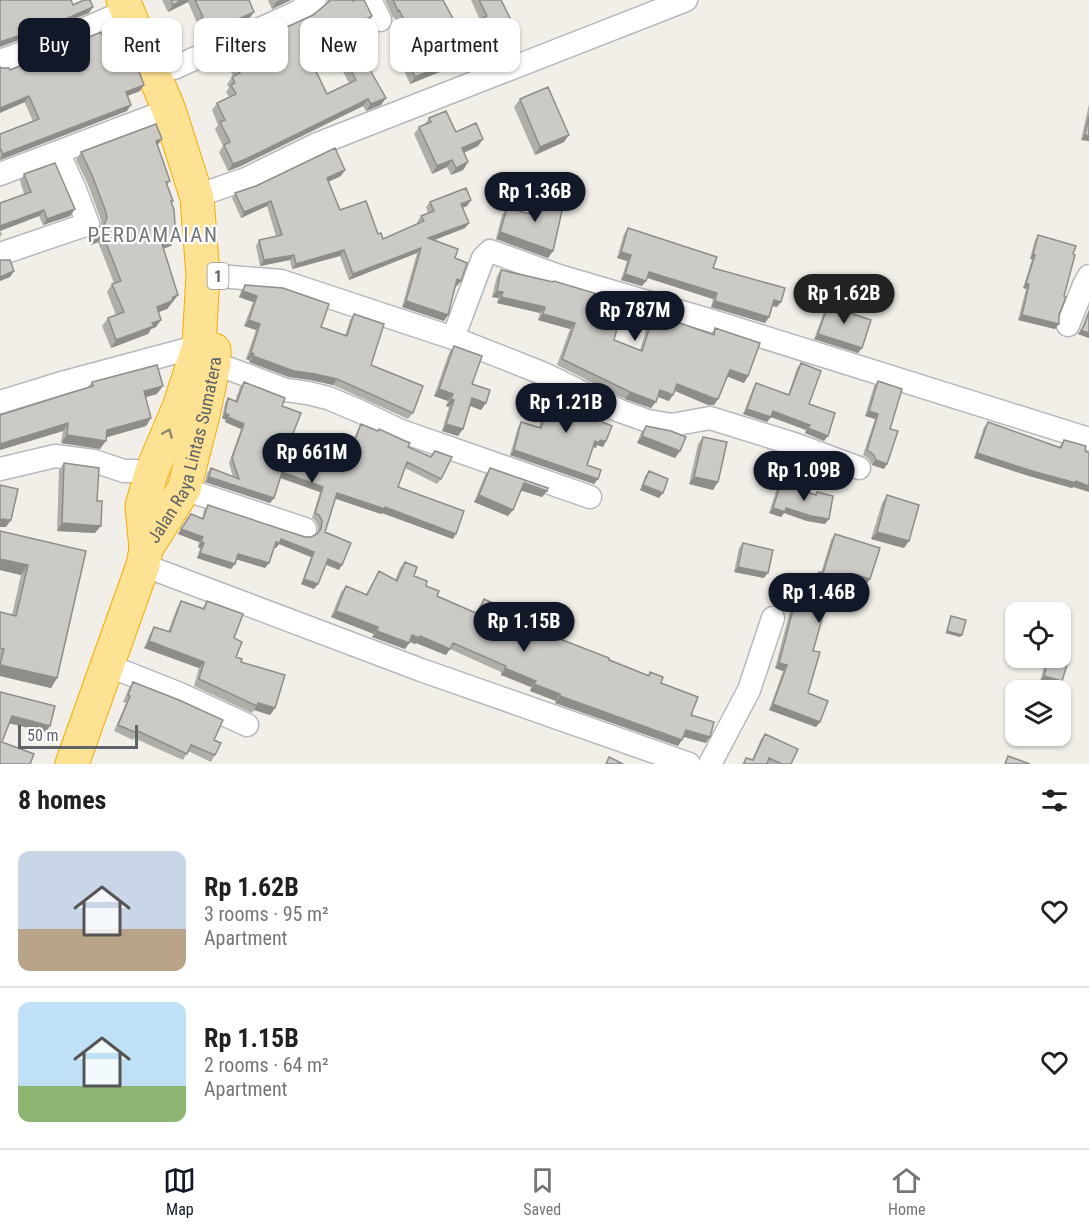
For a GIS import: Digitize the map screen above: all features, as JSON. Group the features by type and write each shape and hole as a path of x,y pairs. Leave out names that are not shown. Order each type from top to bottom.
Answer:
{"highway":[{"name":"Jalan Raya Lintas Sumatera","path":"132,3 142,18"},
{"name":"Jalan Raya Lintas Sumatera","path":"72,764 145,557 184,489 203,415 206,354 197,198 170,110 132,3"},
{"name":"Jalan Raya Lintas Sumatera","path":"145,557 142,506 152,471 179,407 206,354 218,276 208,192 175,72"}],"street":[{"path":"182,64 302,10 304,6 315,0"},
{"path":"370,0 380,20"},
{"path":"208,192 246,179 315,145 686,0"},
{"path":"0,61 62,39 132,3"},
{"path":"0,174 170,110"},
{"path":"0,254 88,224 58,153"},
{"path":"453,338 483,258 490,251 559,276 709,320 1089,439"},
{"path":"218,276 281,281 453,338 542,373 620,411 648,421 672,425 710,418 797,445 859,468"},
{"path":"1068,325 1089,276"},
{"path":"0,402 65,382 206,354 286,390 328,398 401,431 590,497"},
{"path":"0,469 55,456 94,461 124,471 152,471"},
{"path":"184,489 305,529"},
{"path":"145,557 422,670 689,764"},
{"path":"710,764 749,690 772,618"},
{"path":"107,665 180,694 247,725"}],"building":[{"path":"0,0 71,0 73,5 90,0 93,7 68,18 18,18 18,36 0,42"},
{"path":"171,0 182,0 173,5"},
{"path":"195,0 249,0 254,12 241,18 201,18 203,17"},
{"path":"331,0 364,0 372,16 368,18 306,18"},
{"path":"393,0 443,0 453,18 403,18"},
{"path":"479,0 501,0 510,18 483,18 487,16"},
{"path":"300,21 300,72 316,72 327,94 356,80 352,72 371,72 386,98 371,104 368,99 233,164 224,145 230,142 220,122 225,120 217,103 236,94 231,85 235,83 232,77 240,72 288,72 288,26"},
{"path":"101,32 102,34 102,72 139,72 144,85 126,92 131,105 3,154 0,148 0,134 39,119 29,96 0,108 0,67 10,70 18,67 18,72 90,72 90,37"},
{"path":"413,72 427,72 415,77"},
{"path":"548,87 569,135 540,147 520,99"},
{"path":"446,111 456,132 476,123 483,139 462,148 468,162 456,168 452,160 437,166 419,127 431,122 429,118"},
{"path":"1089,116 1089,136 1085,135"},
{"path":"156,124 162,139 156,141 170,181 166,182 173,201 171,201 174,210 176,239 162,244 178,295 173,297 172,301 157,307 161,320 152,323 154,326 116,340 108,318 124,312 112,284 121,281 103,235 97,237 94,230 104,225 107,218 106,212 81,152"},
{"path":"335,148 345,170 327,178 340,210 366,201 378,234 381,233 383,239 424,221 421,216 434,211 430,202 466,188 471,200 461,204 469,223 428,238 458,249 455,258 467,263 461,281 457,279 448,315 406,301 421,248 353,274 344,250 296,264 294,255 264,260 259,240 282,235 271,201 244,212 235,193 256,186"},
{"path":"55,163 75,209 47,219 44,210 0,226 0,203 31,192 24,174"},
{"path":"538,196 564,202 553,251 500,232 507,208 534,215"},
{"path":"628,228 717,257 713,268 785,288 781,302 774,300 769,317 715,301 717,293 649,272 646,281 625,274 631,255 621,252"},
{"path":"1038,235 1076,246 1064,296 1066,297 1059,315 1059,324 1022,315 1029,284 1026,283 1035,255 1033,254"},
{"path":"0,260 10,260 14,271 0,277"},
{"path":"501,270 554,281 624,302 614,340 642,351 654,314 714,335 715,328 760,343 748,376 730,370 718,399 677,384 673,395 660,390 656,402 562,359 575,323 543,314 545,307 501,297 503,292 497,291"},
{"path":"245,285 283,288 329,304 321,327 347,336 354,314 384,324 371,365 423,386 413,413 337,379 294,371 253,356 251,352 260,324 249,320 257,296 243,291"},
{"path":"830,299 852,307 850,313 871,320 862,348 818,334"},
{"path":"1089,312 1089,333 1081,330"},
{"path":"454,346 482,356 472,384 490,390 486,403 472,398 463,429 446,424 454,400 451,399 453,394 439,389"},
{"path":"801,363 821,371 809,404 835,413 828,436 808,428 810,425 773,411 771,417 747,409 756,383 789,395"},
{"path":"157,365 163,386 144,391 151,418 107,430 106,441 67,435 68,423 0,444 0,415 93,386 92,382"},
{"path":"878,381 902,389 890,429 898,431 887,464 876,460 867,450 878,414 869,411"},
{"path":"244,382 285,398 282,406 301,413 287,449 338,466 350,437 355,440 361,424 378,431 379,429 410,443 408,447 431,457 435,451 452,457 441,479 407,462 398,487 464,511 456,534 385,507 385,509 337,493 325,532 351,543 342,565 328,559 318,584 304,579 314,552 281,539 280,543 276,542 269,563 238,554 235,564 200,553 204,543 201,542 203,537 181,529 191,514 203,519 208,505 305,537 317,534 321,529 322,521 315,513 323,487 282,472 274,498 209,477 211,468 239,479 232,458 244,424 228,417 229,415 225,413 228,398 237,402"},
{"path":"554,387 606,412 602,422 612,426 606,441 600,440 599,443 595,441 587,465 601,470 598,479 514,450 521,422 541,428"},
{"path":"988,422 1061,448 1064,440 1086,446 1085,451 1089,453 1089,486 977,453"},
{"path":"646,426 671,431 686,437 680,451 642,436"},
{"path":"703,437 727,442 718,482 694,477"},
{"path":"64,463 99,468 97,501 102,501 101,526 62,523"},
{"path":"490,468 548,488 547,491 524,483 513,510 479,495"},
{"path":"649,471 668,479 663,493 643,485"},
{"path":"781,483 816,495 817,492 833,496 829,519 786,508 785,512 773,508"},
{"path":"0,485 18,489 11,520 0,519"},
{"path":"887,495 919,505 909,541 877,532"},
{"path":"0,531 86,551 57,678 0,665 4,649 0,648 0,612 16,616 28,565 0,559"},
{"path":"835,534 880,548 870,579 857,575 848,604 828,598 813,651 820,652 808,693 828,701 820,722 773,704 787,665 779,663 795,602 810,606 819,572 823,573"},
{"path":"743,543 773,550 768,573 738,567"},
{"path":"405,562 417,567 414,576 427,581 426,586 439,591 437,596 478,614 484,599 515,613 509,625 546,640 548,634 649,676 650,672 663,677 661,683 698,697 691,715 714,722 710,737 686,730 682,740 560,696 560,694 534,684 536,681 505,668 506,666 453,643 450,649 420,636 419,638 412,635 409,643 377,631 378,627 336,611 346,586 367,595 379,571 397,581"},
{"path":"181,601 204,609 207,601 243,614 234,638 242,642 236,657 242,659 241,662 285,675 275,708 258,703 257,706 199,679 204,662 149,641 154,627 170,632"},
{"path":"951,616 966,620 962,635 947,631"},
{"path":"1046,668 1066,668 1062,680 1044,676"},
{"path":"133,682 223,720 214,740 221,743 215,755 191,745 187,754 138,731 137,733 118,725"},
{"path":"0,692 55,706 50,726 12,716 2,742 34,754 30,764 0,764"},
{"path":"765,734 798,749 791,764 782,764 769,758 767,764 744,764 746,758 753,760"},
{"path":"1008,756 1030,764 1005,764"},
{"path":"609,757 623,764 606,764"}],"district":[{"name":"PERDAMAIAN","path":"153,235"}]}
